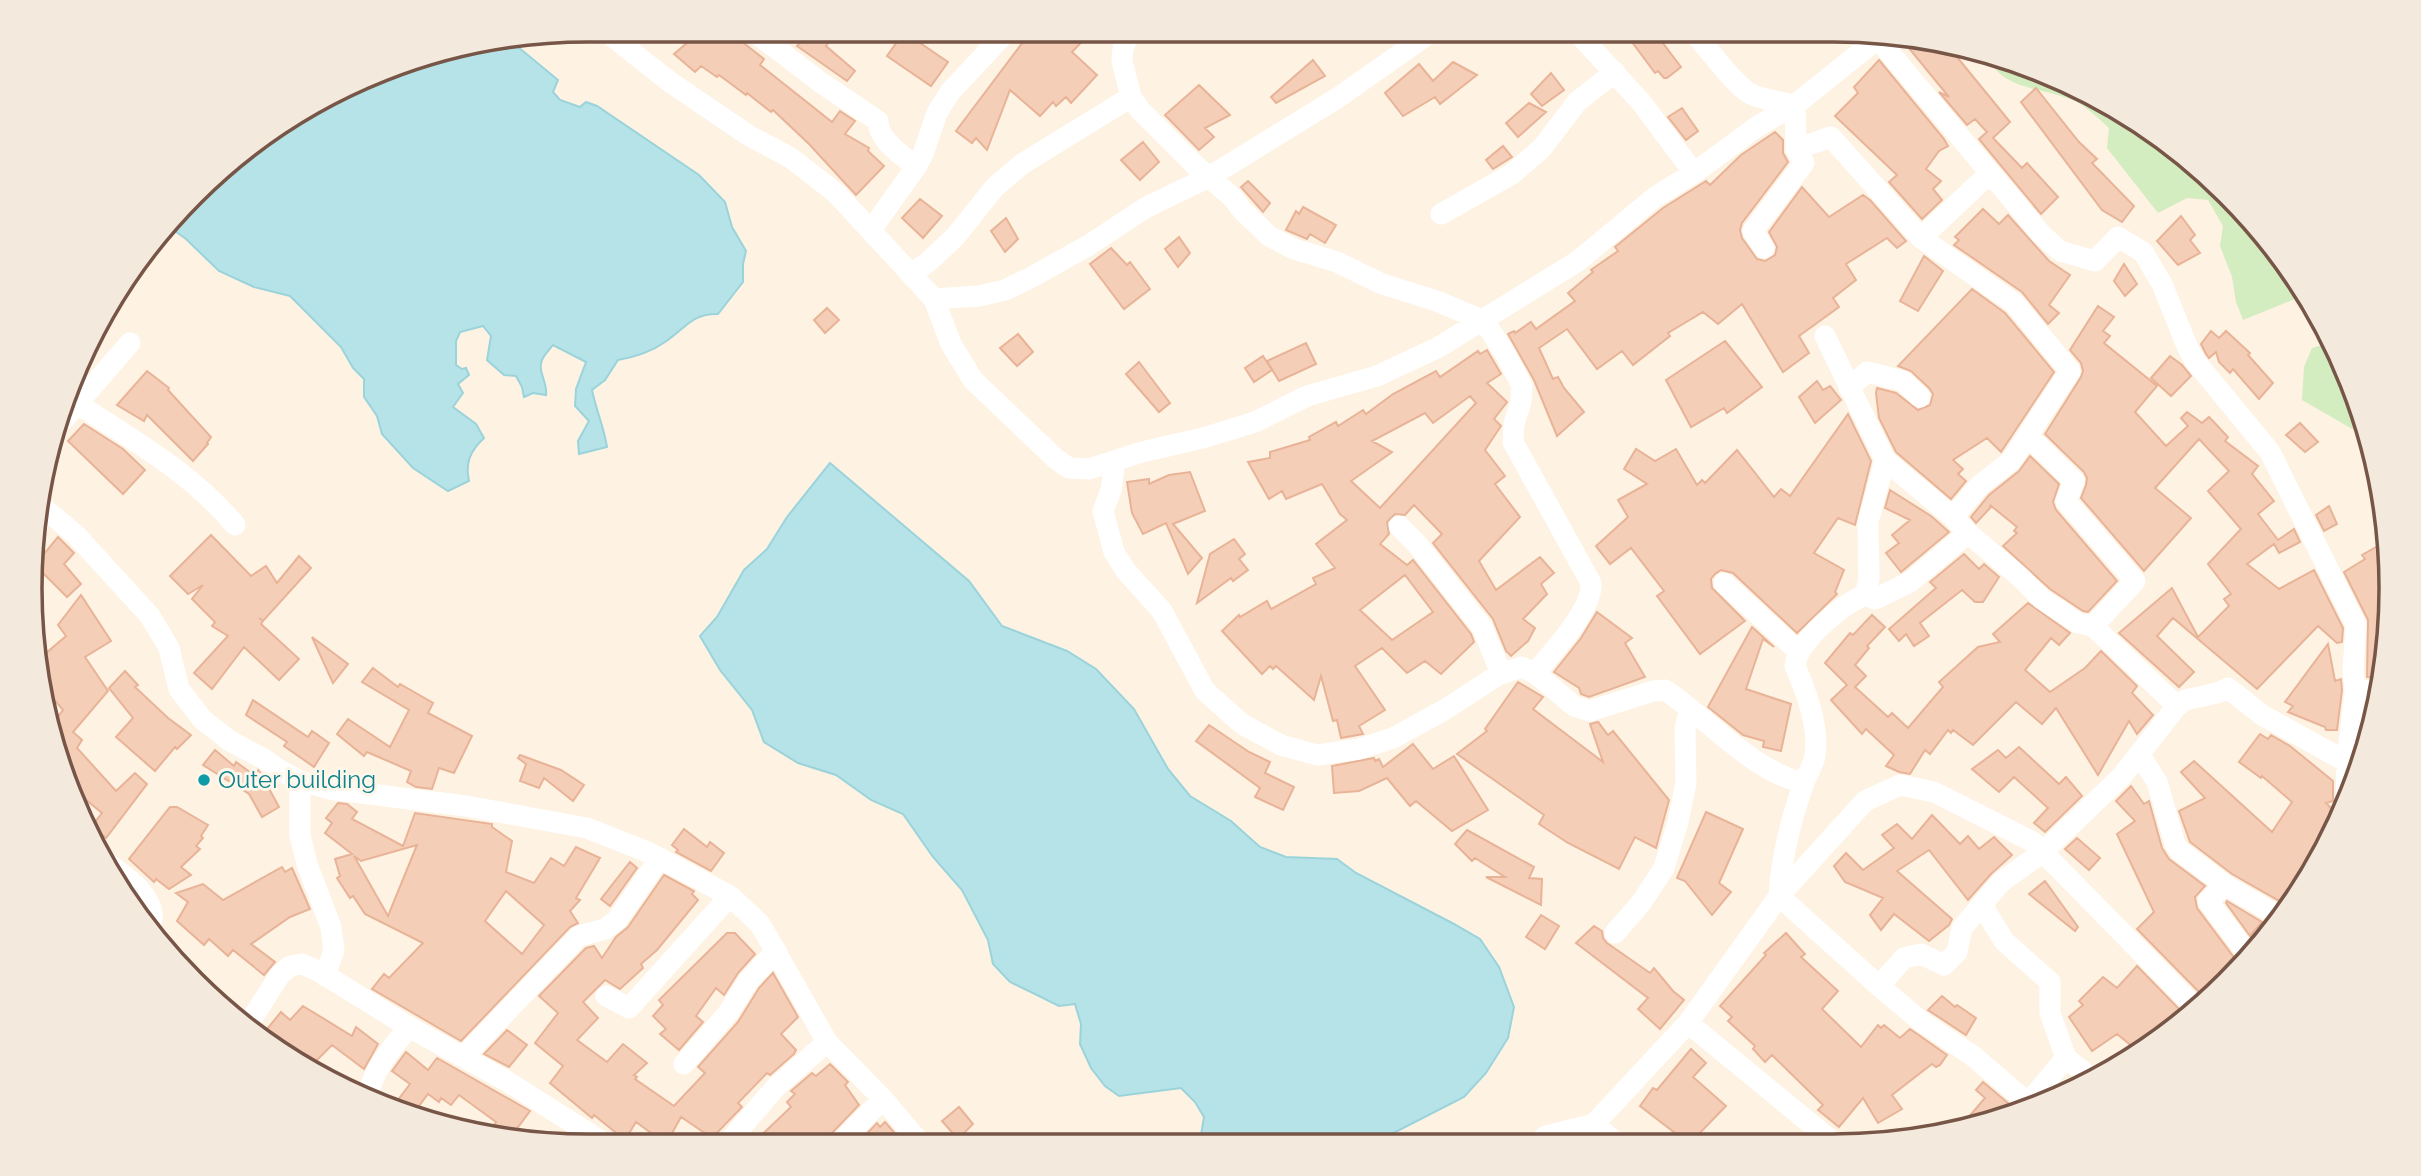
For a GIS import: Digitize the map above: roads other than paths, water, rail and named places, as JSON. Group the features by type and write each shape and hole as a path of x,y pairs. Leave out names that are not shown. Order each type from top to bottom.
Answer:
{"street":[{"path":"619,42 670,82 748,135 791,158 836,192 934,299 951,344 967,372 1056,459 1069,468 1088,469 1255,422 1307,396 1377,376 1439,347 1578,261 1655,197 1694,173 1758,126 1795,105 1872,43"},
{"path":"768,42 877,121 877,129 883,138 916,167"},
{"path":"871,230 916,167 937,113 950,92 997,42"},
{"path":"1125,42 1122,61 1131,97 1140,110 1233,198 1260,228 1286,245 1337,262 1382,284 1434,300 1484,321 1522,386 1513,442 1591,583 1590,595 1582,611 1535,673"},
{"path":"934,299 979,296 1005,290 1089,245 1145,208 1209,177 1339,97 1417,42"},
{"path":"1586,42 1641,102 1694,173"},
{"path":"1704,42 1730,75 1750,94 1795,105"},
{"path":"1886,45 2042,235 2060,251 2095,261 2118,237 2143,252 2162,284 2195,361 2270,452 2356,625 2353,671 2355,690 2347,772"},
{"path":"1441,214 1512,174 1542,148 1577,102 1615,72"},
{"path":"912,273 955,237 995,187 1022,164 1131,97"},
{"path":"1764,248 1753,231 1804,163 1796,149 1795,105"},
{"path":"1796,149 1831,137 1921,238 2014,303 2070,371 2011,461 1980,485 1953,517"},
{"path":"1921,238 1990,173"},
{"path":"1825,337 1885,460 2021,577 2042,599 2078,623 2093,626 2177,706"},
{"path":"72,410 130,343"},
{"path":"1849,388 1867,372 1903,381 1920,397"},
{"path":"78,404 181,471 220,507 235,525"},
{"path":"2028,436 2074,481 2066,501 2135,581 2093,626"},
{"path":"1865,595 1869,579 1868,522 1885,460"},
{"path":"1115,461 1111,490 1104,511 1114,552 1126,571 1162,611 1205,691 1226,711 1260,735 1281,745 1317,755 1359,749 1393,738 1446,709 1501,673 1521,667 1535,673 1574,706 1590,711 1653,691 1665,690 1753,760 1777,774 1803,783"},
{"path":"48,512 75,535 150,616 169,648 179,689 203,720 230,741 300,781 329,789 477,808 587,828 660,858 730,896 760,924 827,1042 883,1099 913,1134"},
{"path":"1399,526 1417,544 1482,628 1501,673"},
{"path":"1779,896 1780,872 1803,783 1814,759 1807,692 1794,666 1799,652 1829,618 1847,603 1865,595 1875,599 1910,582 1968,533"},
{"path":"1724,583 1799,652"},
{"path":"1879,986 1904,958 1921,954 1944,965 1957,952 1962,928 2001,882 2043,852 2122,776 2177,706 2186,700 2228,688 2262,715 2347,762"},
{"path":"2355,690 2370,691"},
{"path":"1615,933 1641,903 1664,868 1686,783 1685,729 1690,709"},
{"path":"2140,755 2157,782 2178,849 2225,885 2272,912"},
{"path":"300,781 300,836 308,867 331,927 334,950 325,976"},
{"path":"1554,1134 1594,1124 1688,1023 1779,896 1866,801 1900,785 1934,792 2033,842 2190,1002"},
{"path":"463,1057 579,936 605,929 617,920 660,858"},
{"path":"125,876 143,893 153,917"},
{"path":"2225,885 2208,901 2244,948"},
{"path":"606,996 629,1008 730,896"},
{"path":"1779,896 1922,1022 1973,1056 2018,1101"},
{"path":"1982,905 2004,941 2050,982 2050,1013 2067,1058 2084,1072"},
{"path":"684,1064 728,1013 749,980 776,951"},
{"path":"252,1018 279,976 290,966 302,964 505,1080 590,1134"},
{"path":"1688,1023 1823,1134"},
{"path":"370,1088 389,1053 409,1027"},
{"path":"735,1134 776,1087 827,1042"},
{"path":"2035,1095 2067,1058"},
{"path":"849,1134 883,1099"},
{"path":"1594,1124 1606,1134"}],"water":[{"path":"518,47 558,80 553,92 560,100 580,107 586,102 597,106 699,175 725,202 732,227 746,251 743,282 718,314 695,319 654,349 618,360 605,380 592,390 607,447 579,454 578,441 589,421 575,406 576,389 586,362 553,345 541,364 546,395 533,393 524,397 516,376 504,375 487,360 491,336 483,326 460,332 456,341 456,365 462,369 466,368 469,375 458,384 463,393 453,407 476,424 484,438 470,458 469,481 448,491 413,468 382,434 377,416 364,397 364,379 353,368 341,347 290,296 254,287 219,271 175,231 228,177 315,115 347,98 412,71 481,52"},
{"path":"830,463 969,581 1002,626 1067,651 1096,669 1134,709 1168,769 1190,796 1231,821 1260,847 1286,857 1337,859 1356,873 1480,939 1499,967 1514,1007 1508,1038 1486,1073 1464,1097 1392,1134 1201,1134 1204,1117 1195,1102 1181,1088 1119,1096 1105,1086 1091,1068 1080,1044 1081,1024 1075,1004 1059,1006 1010,982 993,964 988,940 962,890 933,857 903,814 871,800 836,775 798,763 764,742 752,710 720,670 700,636 717,617 744,570 767,549 787,517"}],"place":[{"name":"Outer building","path":"204,780"}]}
